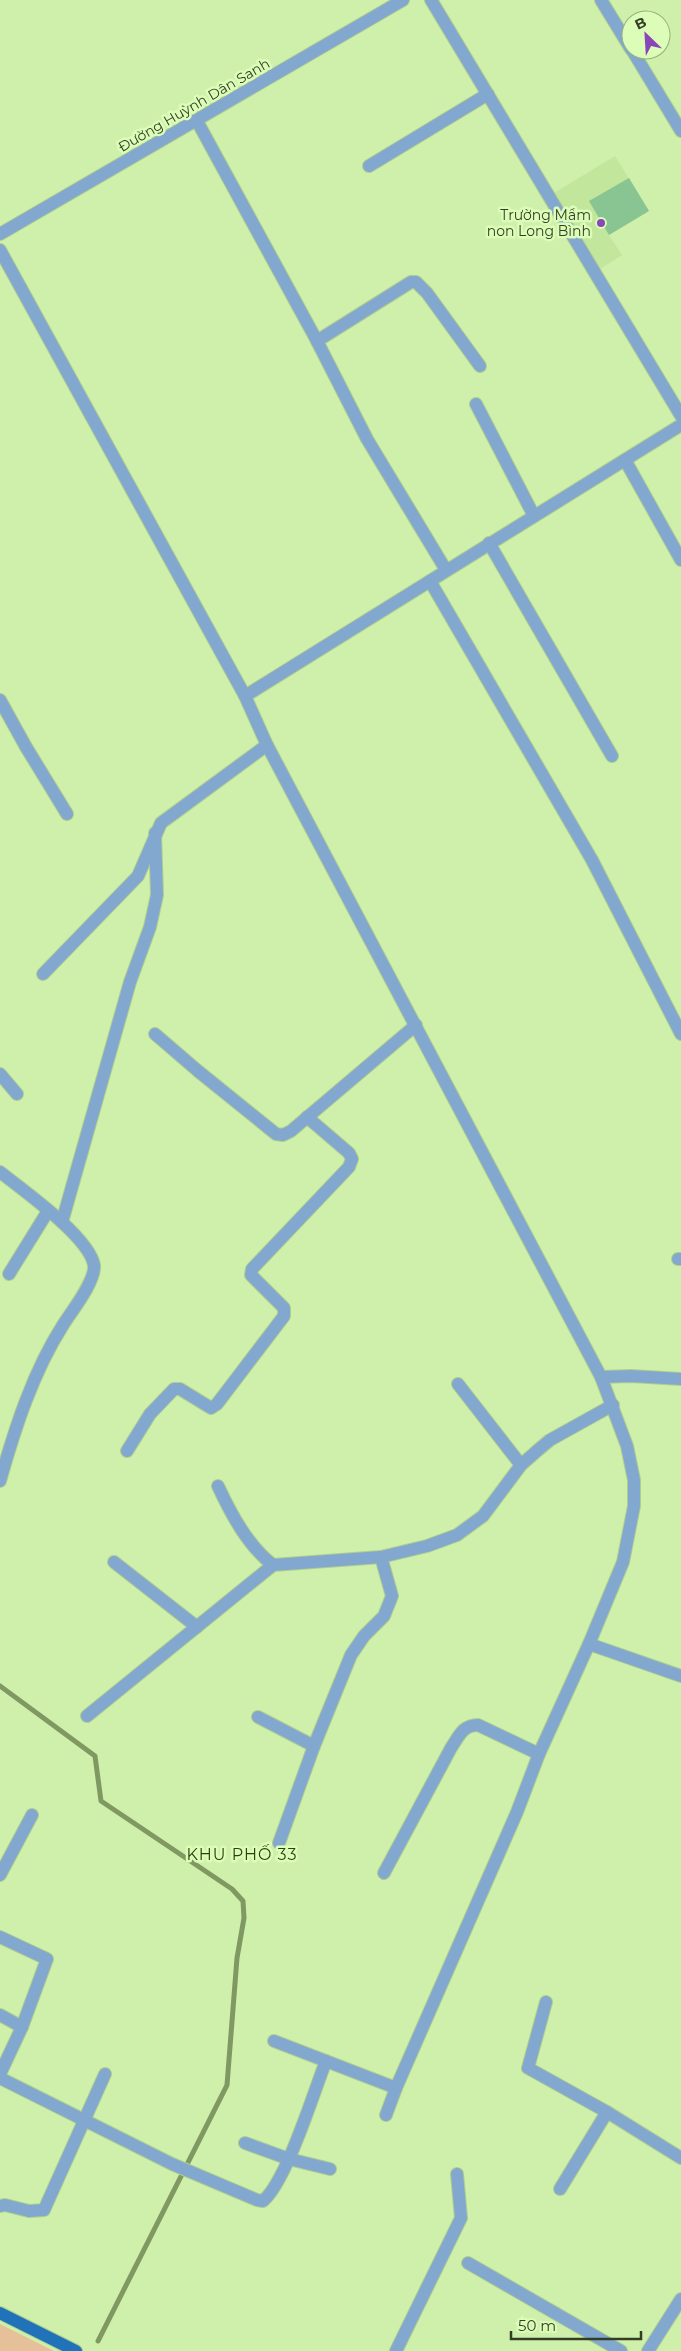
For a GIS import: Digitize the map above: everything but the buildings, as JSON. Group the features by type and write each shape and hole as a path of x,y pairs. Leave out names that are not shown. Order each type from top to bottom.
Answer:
{"main road":[{"path":"0,2313 76,2351"}],"street":[{"name":"Đường Huỳnh Dân Sanh","path":"0,234 403,0"},
{"path":"431,0 681,416"},
{"path":"601,0 621,33"},
{"path":"637,60 681,131"},
{"path":"369,166 488,94"},
{"path":"197,121 379,459 446,570"},
{"path":"0,250 244,696 267,745 601,1377 627,1446 634,1480 634,1506 623,1562 589,1644 539,1754 517,1812 396,2088 386,2115"},
{"path":"317,341 411,282 416,282 427,293 480,366"},
{"path":"476,404 534,516"},
{"path":"244,696 681,425"},
{"path":"625,460 681,560"},
{"path":"489,544 612,756"},
{"path":"430,581 592,860 681,1034"},
{"path":"0,700 26,748 67,814"},
{"path":"42,974 138,876 155,833 161,823 267,745"},
{"path":"62,1222 130,982 150,927 157,894 155,833"},
{"path":"155,1034 276,1134 283,1134 291,1131 416,1025"},
{"path":"0,1074 17,1094"},
{"path":"127,1451 150,1414 174,1389 180,1389 211,1408 217,1404 284,1316 284,1308 251,1275 252,1269 349,1167 352,1159 349,1153 307,1117"},
{"path":"0,1172 62,1222 89,1253 94,1266 92,1280 53,1340 25,1402 0,1481"},
{"path":"10,1274 48,1211"},
{"path":"601,1377 630,1376 681,1379"},
{"path":"458,1384 521,1465"},
{"path":"86,1716 273,1565 382,1557 427,1546 457,1535 484,1516 521,1465 550,1440 613,1405"},
{"path":"218,1486 228,1507 247,1537 266,1560 273,1565"},
{"path":"279,1843 314,1746 351,1655 364,1636 384,1616 392,1596 382,1557"},
{"path":"114,1562 197,1626"},
{"path":"589,1644 681,1676"},
{"path":"258,1718 314,1746"},
{"path":"384,1873 451,1748 463,1730 469,1725 478,1726 539,1754"},
{"path":"0,1875 32,1815"},
{"path":"0,1937 47,1959 22,2027 0,2074"},
{"path":"546,2002 528,2068 607,2112 681,2158"},
{"path":"0,2015 22,2027"},
{"path":"274,2042 396,2088"},
{"path":"0,2078 172,2164 257,2200 264,2201 269,2196 289,2159 326,2061"},
{"path":"0,2206 5,2205 29,2211 44,2210 105,2074"},
{"path":"560,2190 607,2112"},
{"path":"244,2143 289,2159 330,2169"},
{"path":"396,2351 461,2218 457,2174"},
{"path":"468,2263 621,2351"},
{"path":"648,2351 681,2299"}],"shaded area":[{"name":"Trường Mầm non Long Bình","path":"615,156 649,211 609,235 622,255 600,269 554,193"},
{"path":"0,2324 54,2351 0,2351"}],"waterway":[{"path":"0,1686 95,1756 101,1801 232,1889 243,1901 244,1918 237,1958 227,2085 98,2341"}],"place":[{"name":"Trường Mầm non Long Bình","path":"601,223"}],"district":[{"name":"KHU PHỐ 33","path":"242,1854"}]}
